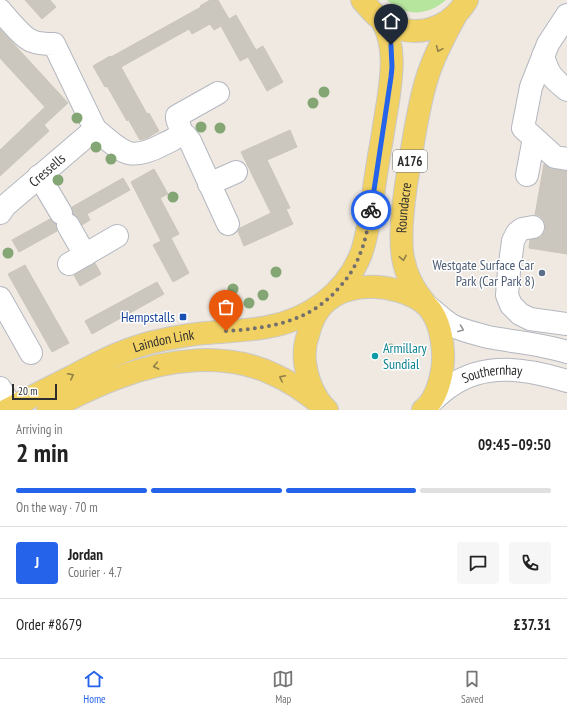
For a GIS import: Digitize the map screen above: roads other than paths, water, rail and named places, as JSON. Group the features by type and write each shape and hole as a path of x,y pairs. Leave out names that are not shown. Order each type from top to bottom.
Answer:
{"main road":[{"name":"A176","path":"362,0 372,13 382,21 393,27 405,30 426,30 443,24 462,7"},
{"name":"Roundacre","path":"429,307 412,285 403,257 401,244 403,208 422,93 438,52 462,7"},
{"name":"A176","path":"326,410 311,387 304,359 306,340 309,329 320,308 340,288 354,267 360,254 368,227 392,67 391,45 389,36 382,21"},
{"name":"A176","path":"327,301 348,290 379,286 404,292 415,297 429,307 440,330 443,343 443,354 441,375 433,398 425,409"},
{"name":"Laindon Link","path":"11,409 94,365 135,348 159,340 183,335 248,330 283,324 312,311 327,301"},
{"name":"Laindon Link","path":"48,410 86,391 149,367 173,363 218,361 240,363 274,374 291,383 326,410"}],"street":[{"path":"0,10 14,27 30,41 54,44 95,128 125,152 137,154 154,149 177,137 180,132 177,116 218,93"},
{"path":"567,15 548,44 543,56 531,87 523,128 555,157 567,159"},
{"path":"543,56 547,69 552,78 567,90"},
{"name":"Cressells","path":"0,212 95,128"},
{"path":"180,132 190,141 228,224"},
{"path":"528,175 534,138"},
{"path":"209,184 236,172"},
{"path":"39,176 65,219 77,260 117,236"},
{"path":"533,227 522,229 517,233 512,241 507,295 511,305 520,314 530,319 567,324"},
{"path":"0,298 31,353"},
{"path":"429,307 442,319 467,331 503,340 566,352"},
{"name":"Southernhay","path":"425,409 449,386 478,373 492,370 524,370 541,373 567,381"},
{"path":"0,388 11,409"}],"place":[{"name":"Westgate Surface Car Park (Car Park 8)","path":"542,273"},
{"name":"Hempstalls","path":"183,317"},
{"name":"Armillary Sundial","path":"375,356"}]}
